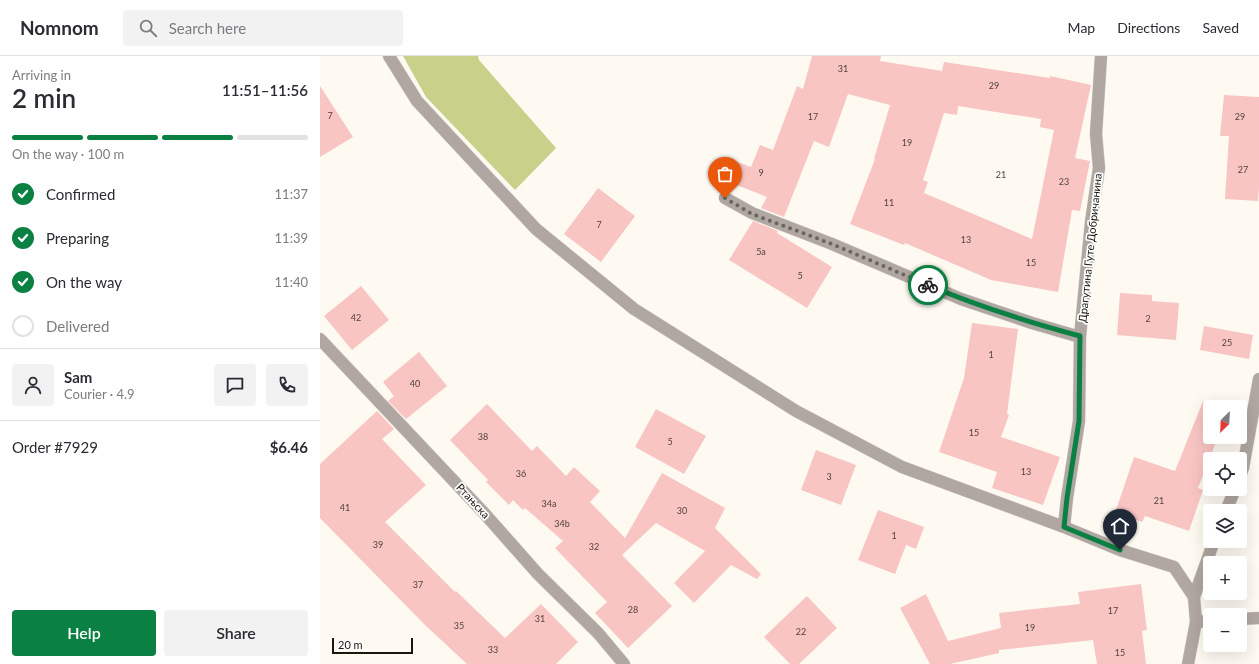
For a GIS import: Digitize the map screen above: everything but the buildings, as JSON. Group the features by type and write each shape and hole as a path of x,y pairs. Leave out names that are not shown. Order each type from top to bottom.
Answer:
{"street":[{"path":"390,56 417,101 536,229 634,309 796,410 902,467 1064,527 1120,550 1174,567 1194,596"},
{"name":"Драгутина Гуте Добричанина","path":"1064,527 1079,421 1080,336 1091,222 1099,168 1096,134 1101,56"},
{"path":"725,198 752,214 832,244 961,299 1032,323 1080,336"},
{"name":"Ртањска","path":"320,339 484,513 538,574 598,633 624,664"},
{"path":"1246,452 1259,379"},
{"path":"1188,664 1196,622 1194,596 1211,548"},
{"path":"1247,619 1259,618"},
{"path":"1196,622 1203,622"}],"green space":[{"path":"403,56 478,56 479,60 556,148 515,190 426,97"}],"way so far":[{"path":"725,198 752,214 832,244 928,285"}],"route":[{"path":"928,285 961,299 1032,323 1080,336 1079,421 1064,527 1120,550"}]}
